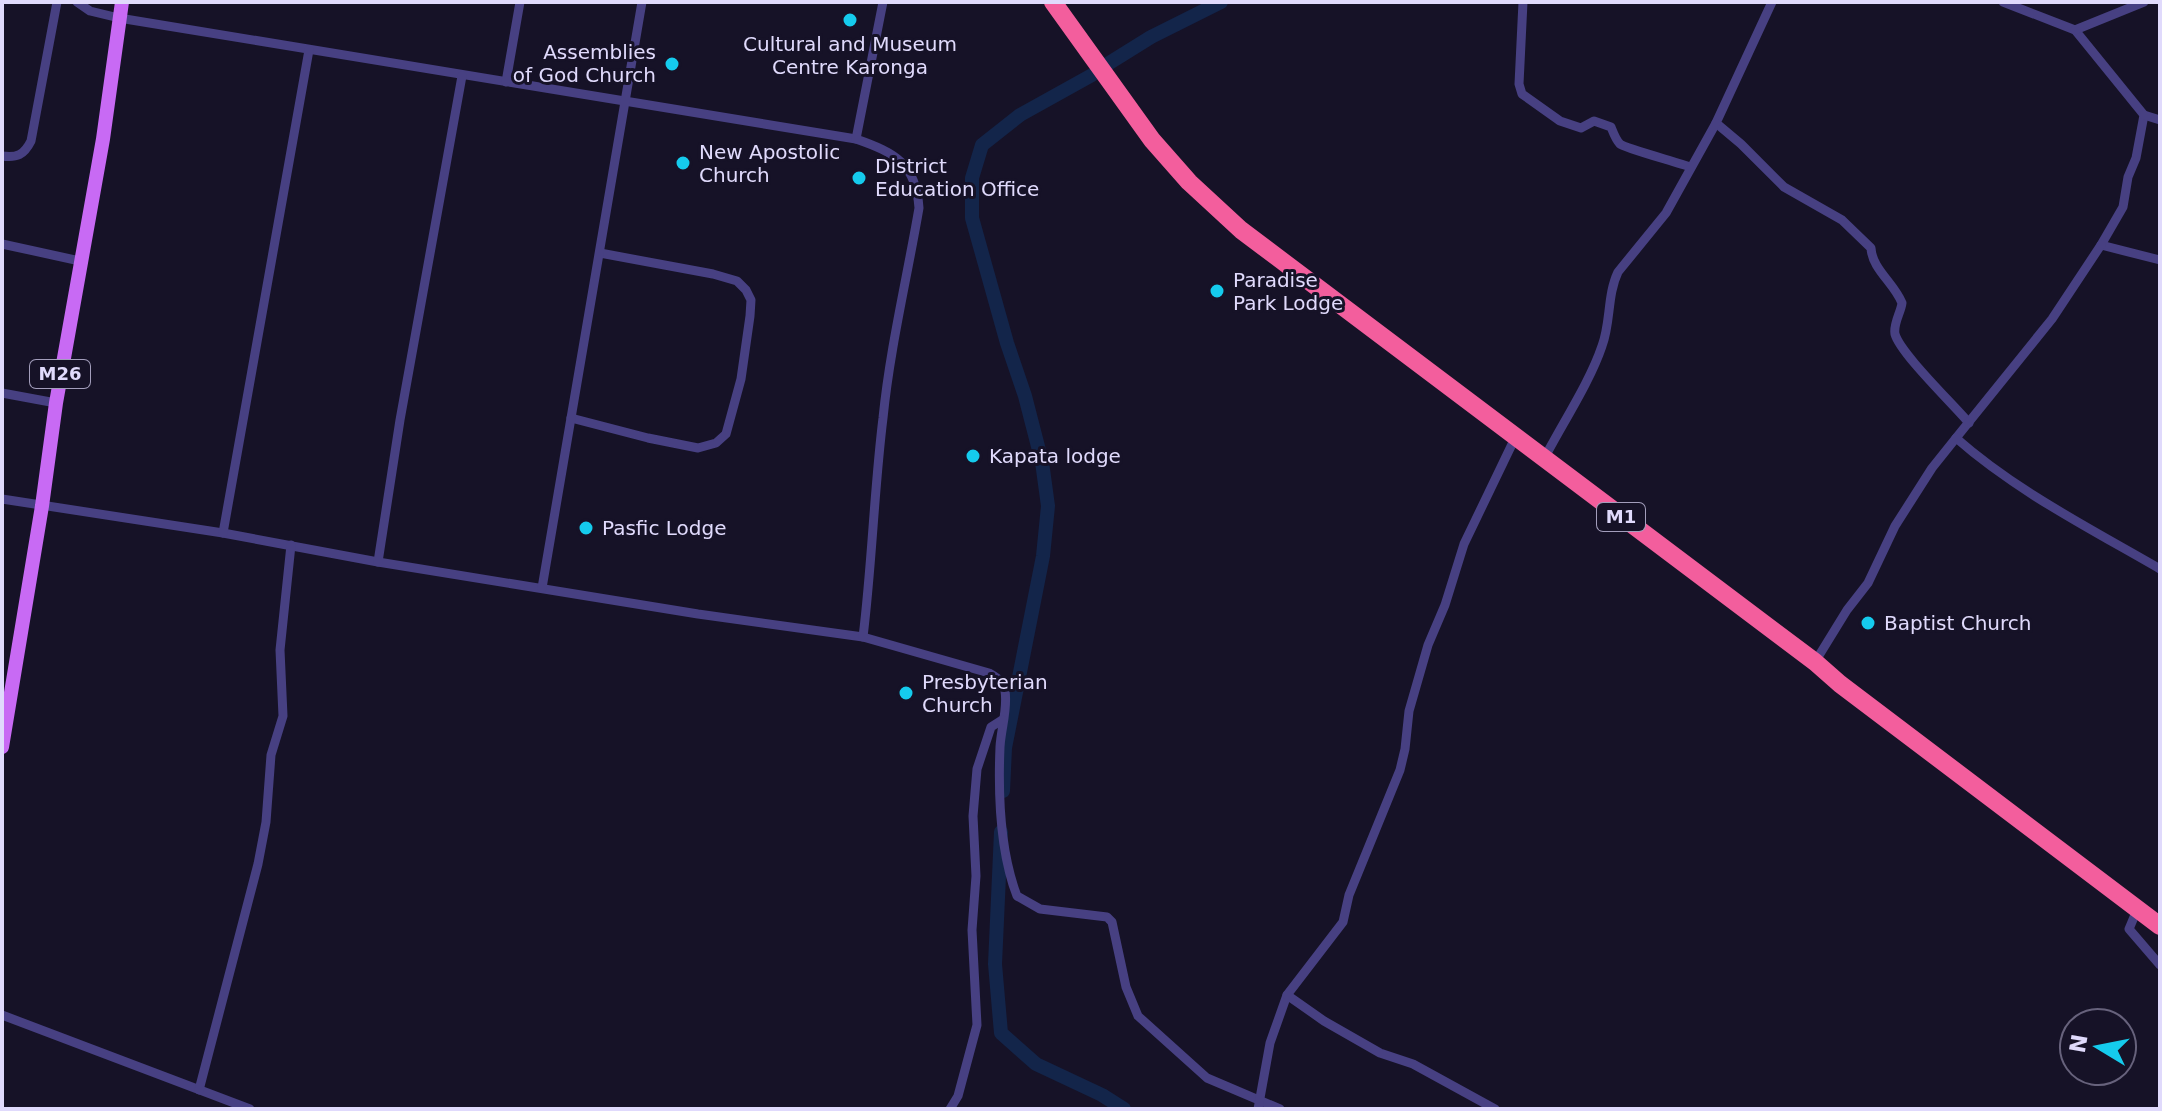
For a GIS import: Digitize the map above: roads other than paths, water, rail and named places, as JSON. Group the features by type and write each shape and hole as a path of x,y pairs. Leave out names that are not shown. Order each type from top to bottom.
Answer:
{"highway":[{"name":"M1","path":"1053,2 1152,140 1189,182 1241,230 2160,926"}],"main road":[{"name":"M26","path":"2,747 56,403 103,139 122,2"}],"street":[{"path":"2,156 19,156 31,141 57,2"},
{"path":"77,2 90,11 119,18 856,139 903,163 912,173 918,188 919,208 883,415 872,565 863,637"},
{"path":"506,82 520,2"},
{"path":"542,588 642,2"},
{"path":"856,139 883,2"},
{"path":"1523,2 1519,84 1522,94 1560,121 1581,128 1594,121 1611,127 1620,144 1629,150 1649,152 1690,167"},
{"path":"1544,459 1601,352 1609,323 1613,283 1618,272 1666,213 1716,123 1772,2"},
{"path":"2003,2 2075,30 2144,115 2160,120"},
{"path":"2075,30 2144,2"},
{"path":"223,533 309,50"},
{"path":"378,562 400,420 462,76"},
{"path":"1815,662 1868,583 1895,526 1932,468 2052,319 2101,245 2123,207 2144,115"},
{"path":"1716,123 1784,187 1842,220 1871,248 1872,260 1898,293 1902,303 1895,335 1915,365 1969,423"},
{"path":"2,244 80,261"},
{"path":"2101,245 2160,260"},
{"path":"571,418 698,448 716,443 726,434 741,379 751,300 737,281 600,253"},
{"path":"2,393 56,403"},
{"path":"1259,1106 1270,1043 1287,995 1343,922 1349,895 1400,770 1409,711 1433,631 1445,605 1464,544 1515,438"},
{"path":"1956,438 1983,462 2028,493 2160,569"},
{"path":"2,499 223,533 378,562 698,614 863,637 997,678 1005,694 1000,791 1005,847 1017,896 1040,909 1107,917 1112,922 1126,987 1138,1016 1207,1078 1259,1106 1280,1109"},
{"path":"199,1090 258,864 266,822 271,755 283,716 280,650 291,545"},
{"path":"950,1109 958,1096 977,1025 972,930 976,876 973,816 977,769 991,727 1002,720"},
{"path":"2137,910 2129,929 2160,965"},
{"path":"1287,995 1324,1021 1380,1053 1413,1064 1495,1109"},
{"path":"2,1015 250,1109"}],"waterway":[{"path":"1106,65 1151,37 1221,2"},
{"path":"1003,791 1005,748 1043,556 1048,506 1042,462 1025,396 972,218 972,178 982,145 1020,115 1092,75"},
{"path":"1001,832 995,964 1001,1033 1036,1064 1102,1095 1124,1109"}],"place":[{"name":"Cultural and Museum Centre Karonga","path":"850,20"},
{"name":"Assemblies of God Church","path":"672,64"},
{"name":"New Apostolic Church","path":"683,163"},
{"name":"District Education Office","path":"859,178"},
{"name":"Paradise Park Lodge","path":"1217,291"},
{"name":"Kapata lodge","path":"973,456"},
{"name":"Pasfic Lodge","path":"586,528"},
{"name":"Baptist Church","path":"1868,623"},
{"name":"Presbyterian Church","path":"906,693"}]}
